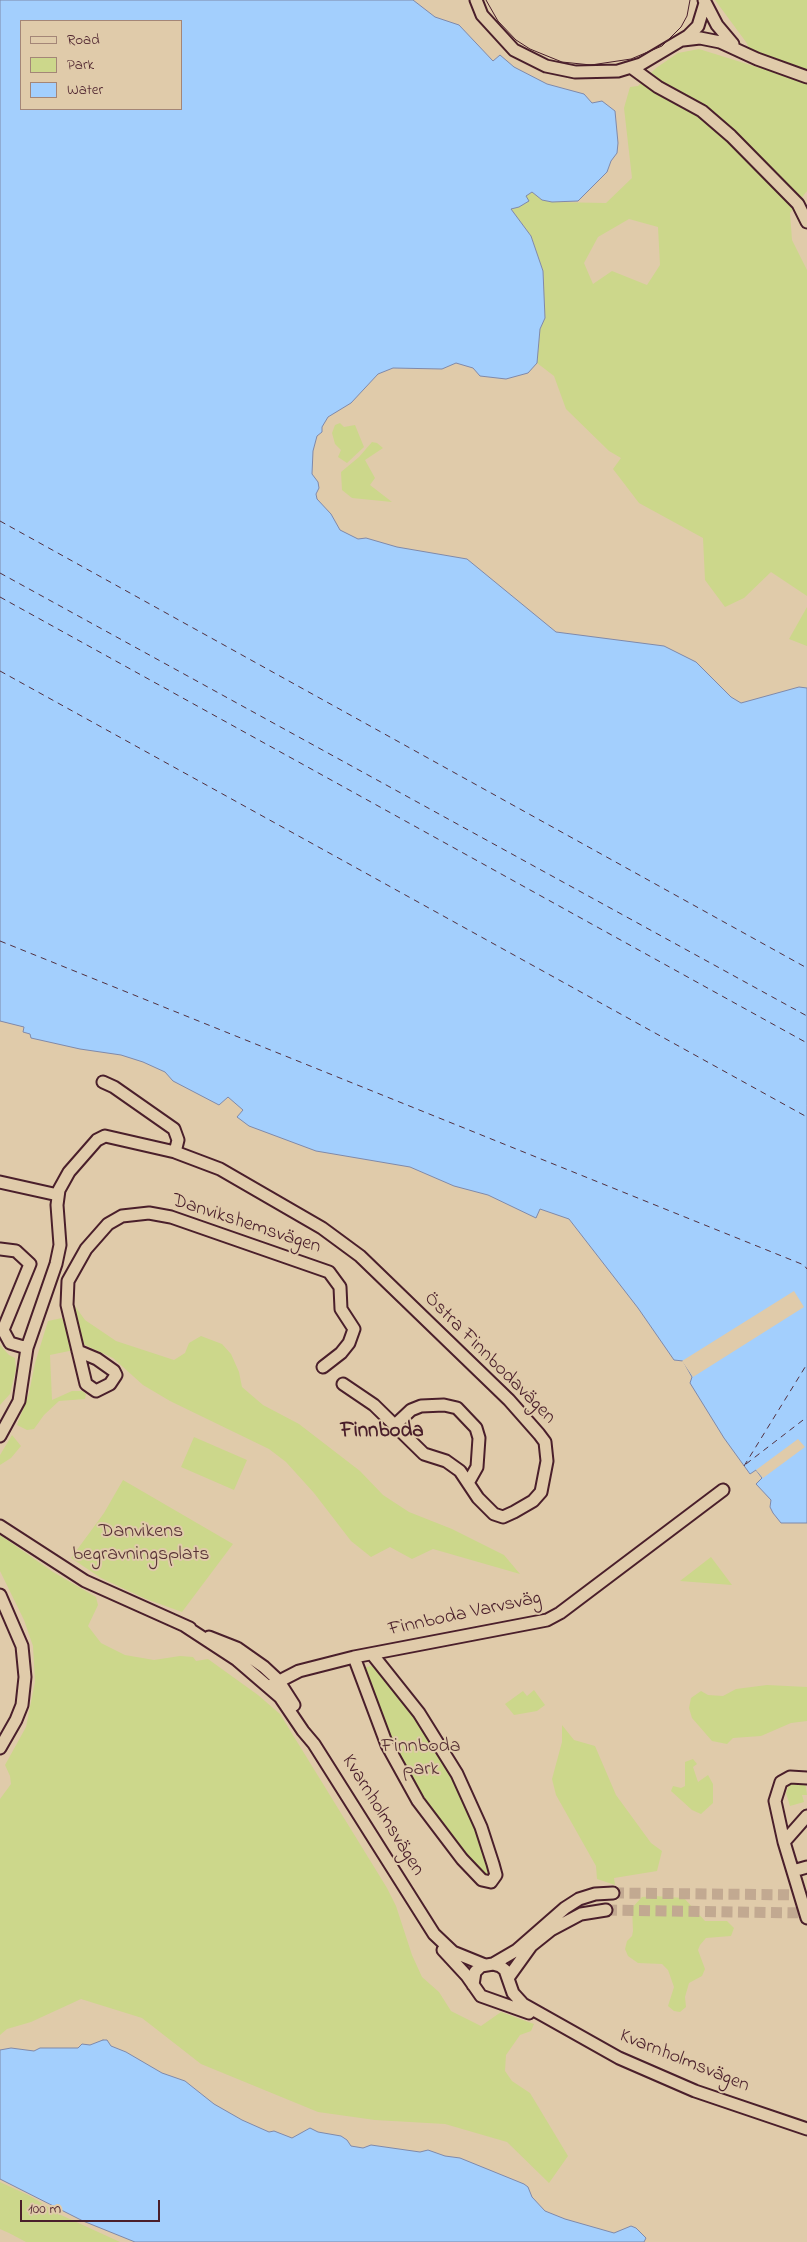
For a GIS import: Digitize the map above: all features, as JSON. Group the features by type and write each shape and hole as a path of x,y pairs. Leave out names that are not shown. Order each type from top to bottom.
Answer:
{"street":[{"path":"476,0 482,15 496,33 514,50 532,61 555,69 575,72 632,68 683,40 698,26 704,1"},
{"path":"704,1 720,29 740,50"},
{"path":"683,40 694,38 711,39 807,77"},
{"path":"632,68 658,87 702,111 731,136 803,201 807,222"},
{"path":"103,1082 174,1129 178,1140 175,1152"},
{"name":"Östra Finnbodavägen","path":"58,1195 69,1172 101,1138 112,1137 175,1152 220,1169 322,1228 360,1256 508,1400 545,1442 544,1484 538,1496 525,1506 503,1517 494,1514 478,1498 452,1465 424,1454 374,1405 344,1384"},
{"path":"0,1182 58,1195 60,1245 52,1277 27,1348 19,1401 0,1436"},
{"name":"Danvikshemsvägen","path":"78,1351 67,1305 68,1281 86,1249 108,1224 122,1216 149,1213 171,1217 329,1272 340,1287 341,1309 354,1330 349,1342 340,1353 323,1367"},
{"path":"0,1249 16,1251 30,1264 3,1330 10,1343 27,1348"},
{"path":"52,1277 68,1281"},
{"path":"395,1425 411,1410 421,1406 444,1405 457,1408 476,1428 479,1438 477,1467 468,1483"},
{"name":"Finnboda Varvsväg","path":"274,1683 299,1671 354,1657 547,1620 560,1613 723,1490"},
{"name":"Kvarnholmsvägen","path":"0,1526 85,1581 185,1626 274,1683 280,1697 302,1732 314,1744 434,1934 437,1942 481,1996 552,2020"},
{"path":"0,1595 22,1646 25,1677 22,1705 0,1748"},
{"path":"354,1657 387,1745 418,1801 462,1859 482,1880 491,1882 496,1875 493,1864 480,1827 456,1774 439,1742 419,1713 372,1654"},
{"path":"807,1778 790,1778 781,1782 775,1801 784,1842 807,1918"},
{"path":"784,1842 807,1816"},
{"path":"793,1871 807,1867"},
{"path":"473,1985 475,1972 517,1950 565,1908 579,1899 595,1894 613,1893"},
{"path":"487,1999 500,1997 531,1946 551,1930 581,1914 606,1910"},
{"name":"Kvarnholmsvägen","path":"434,1934 453,1952 505,1970 508,1981 523,2004 619,2058 671,2082 807,2129"}],"green space":[{"path":"715,0 807,0 807,191 790,213 792,240 807,270 807,596 771,572 744,598 725,607 705,580 703,538 639,503 613,469 621,458 609,451 566,409 554,376 537,363 540,329 545,318 543,271 531,236 511,209 519,207 528,201 526,196 532,192 542,200 552,202 606,203 632,178 624,108 630,87 638,86 656,68 678,53 699,49 760,68 746,42","holes":["629,219 658,227 660,265 647,285 612,271 593,284 584,263 598,237"]},
{"path":"340,423 344,427 355,425 364,447 347,463 338,457 341,450 335,444 332,433 335,425"},
{"path":"372,442 377,443 383,448 365,460 375,478 370,485 392,502 352,498 342,490 341,472 359,457"},
{"path":"807,607 807,646 789,639"},
{"path":"72,1302 85,1320 116,1341 174,1360 185,1353 189,1343 201,1336 222,1344 231,1354 239,1372 242,1387 263,1405 299,1424 360,1471 383,1495 409,1512 452,1529 504,1555 520,1574 433,1549 412,1559 390,1547 371,1557 351,1541 314,1493 286,1462 269,1449 170,1401 143,1385 113,1358 83,1344 76,1324"},
{"path":"62,1318 74,1350 50,1355 52,1400 72,1391 82,1391 86,1394 85,1399 59,1401 44,1415 34,1429 27,1430 17,1425 29,1393 35,1363 48,1321"},
{"path":"0,1345 9,1355 15,1358 16,1369 10,1394 0,1405"},
{"path":"12,1435 21,1446 11,1458 0,1465 0,1455"},
{"path":"194,1437 247,1460 234,1490 181,1467"},
{"name":"Danvikens begravningsplats","path":"123,1480 233,1544 182,1612 146,1599 101,1578 71,1558 104,1513"},
{"path":"0,1535 53,1572 96,1597 98,1605 88,1626 101,1643 125,1655 154,1660 180,1656 193,1657 196,1661 208,1659 258,1695 280,1714 387,1888 396,1906 412,1955 422,1977 439,1992 451,2011 481,2026 501,2012 534,2024 531,2031 520,2035 506,2055 505,2071 512,2081 530,2093 568,2156 549,2183 507,2142 445,2124 375,2120 318,2112 201,2064 142,2018 81,1999 31,2022 7,2029 0,2035 0,1799 11,1784 5,1765 26,1727 35,1682 33,1646 24,1620 0,1571"},
{"path":"711,1557 732,1585 680,1581"},
{"name":"Finnboda park","path":"376,1665 416,1715 455,1780 482,1841 490,1876 485,1879 435,1820 386,1737 362,1668"},
{"path":"767,1685 807,1687 807,1721 791,1723 761,1736 733,1738 727,1744 712,1741 692,1718 689,1708 691,1698 701,1691 708,1695 723,1696 736,1689"},
{"path":"534,1690 545,1705 537,1711 514,1715 505,1704 523,1691 527,1696"},
{"path":"562,1725 574,1740 595,1746 616,1795 651,1843 662,1851 657,1871 614,1878 615,1885 597,1879 596,1866 556,1795 552,1779 562,1742"},
{"path":"693,1759 697,1764 693,1767 698,1782 708,1775 713,1784 713,1803 701,1814 692,1810 671,1791 673,1786 681,1788 685,1786 685,1762"},
{"path":"795,1781 805,1782 807,1795 802,1795 804,1802 790,1806 786,1793 789,1785"},
{"path":"642,1897 684,1898 705,1921 727,1921 734,1928 731,1936 706,1938 700,1945 698,1950 705,1969 702,1976 689,1983 685,1997 686,2007 680,2012 674,2011 668,2006 674,1987 668,1970 662,1964 638,1963 628,1956 625,1949 633,1931 632,1908"},
{"path":"0,2182 30,2196 61,2215 120,2242 26,2242 0,2229"}],"water":[{"path":"0,0 413,0 435,17 459,25 493,61 500,55 514,67 547,84 584,94 592,103 602,101 615,111 617,153 611,161 607,172 578,201 552,202 542,200 532,192 526,196 529,201 511,209 531,236 543,271 545,318 540,329 537,363 528,373 506,379 480,376 473,368 456,363 442,369 393,368 378,374 351,403 328,417 322,427 322,432 317,436 313,451 312,474 318,482 317,499 331,514 340,530 358,539 366,538 397,547 467,559 556,632 664,646 696,662 731,697 741,703 799,687 807,688 807,1523 781,1523 773,1513 770,1507 771,1500 756,1484 762,1478 756,1470 750,1474 724,1438 690,1383 692,1377 683,1361 674,1360 638,1308 569,1219 540,1209 536,1218 488,1195 454,1186 410,1167 316,1151 249,1126 237,1117 243,1110 228,1097 219,1105 173,1081 165,1072 143,1062 121,1055 80,1049 31,1038 30,1034 23,1032 24,1027 0,1021"},
{"path":"107,2040 111,2046 126,2052 162,2073 185,2081 214,2104 242,2120 269,2132 274,2131 292,2138 310,2128 318,2132 341,2136 351,2146 363,2148 371,2145 420,2152 428,2150 445,2156 460,2158 524,2184 528,2187 532,2197 545,2211 565,2219 614,2233 631,2226 636,2228 646,2238 644,2242 135,2242 83,2221 0,2179 0,2050 11,2048 34,2051 40,2048 78,2048 82,2044 90,2045"}],"pier":[{"path":"794,1291 804,1307 693,1377 682,1361"},
{"path":"798,1439 805,1447 763,1478 756,1470"}],"ferry route":[{"path":"0,521 807,968"},
{"path":"0,573 807,1016"},
{"path":"0,597 807,1043"},
{"path":"0,671 807,1117"},
{"path":"0,941 804,1265 807,1269"},
{"path":"744,1466 807,1364"},
{"path":"746,1464 807,1417"}],"tunnel":[{"path":"613,1893 807,1895"},
{"path":"606,1910 807,1913"}],"tram line":[{"path":"486,0 498,21 516,40 530,49 562,62 591,65 631,59 662,46 681,27 687,16 690,0"}],"district":[{"name":"Finnboda","path":"382,1433"}]}
